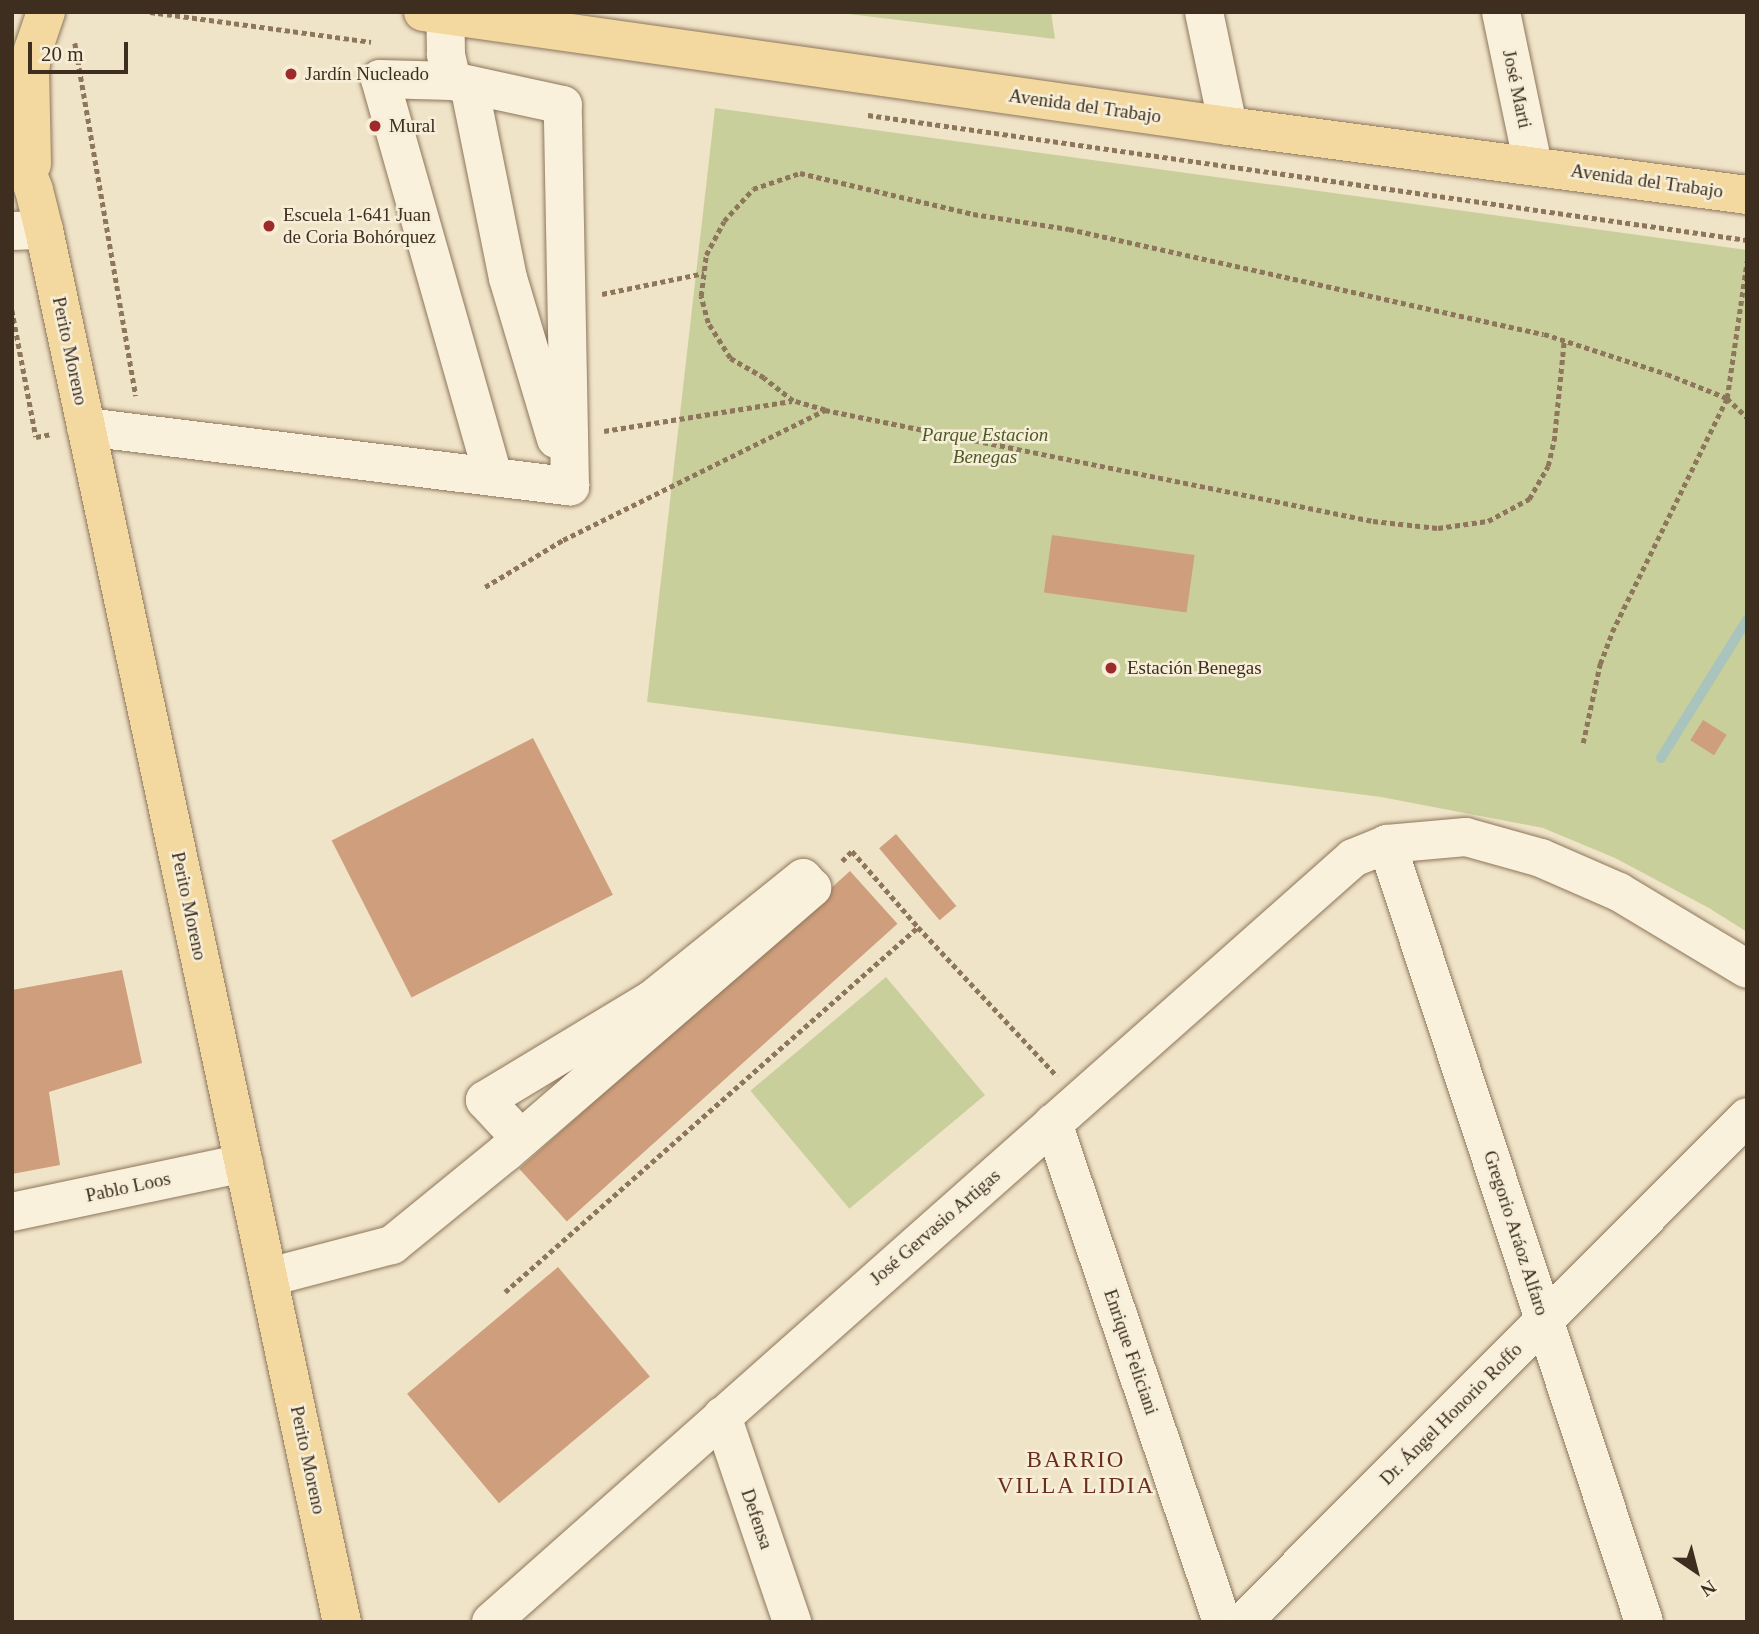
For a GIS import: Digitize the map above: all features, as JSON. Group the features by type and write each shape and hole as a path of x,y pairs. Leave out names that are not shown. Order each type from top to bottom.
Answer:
{"main road":[{"name":"Avenida del Trabajo","path":"434,14 1227,127 1747,195"},
{"name":"Perito Moreno","path":"60,24 33,50 29,113 34,190 28,230 86,427 342,1622"},
{"name":"Perito Moreno","path":"12,133 34,190"}],"street":[{"path":"1204,12 1227,127"},
{"name":"José Marti","path":"1502,12 1533,165"},
{"path":"434,14 446,54 461,83 508,278 570,486"},
{"path":"493,477 380,79 461,83 563,105 570,486"},
{"path":"86,427 570,486"},
{"name":"José Gervasio Artigas","path":"491,1622 1353,858 1387,844 1466,837 1541,858 1619,892 1747,969"},
{"name":"Gregorio Aráoz Alfaro","path":"1387,844 1644,1622"},
{"path":"269,1277 392,1245 521,1139 812,888 803,878 651,1000 485,1100 521,1139"},
{"name":"Dr. Ángel Honorio Roffo","path":"1243,1622 1747,1116"},
{"name":"Enrique Feliciani","path":"1053,1123 1222,1622"},
{"name":"Pablo Loos","path":"12,1212 244,1163"},
{"name":"Defensa","path":"722,1416 792,1622"}],"path":[{"path":"150,12 373,43"},
{"path":"60,24 142,434"},
{"path":"861,114 1747,240"},
{"path":"1564,340 1554,441 1548,466 1529,499 1488,521 1438,528 1373,521 825,410 793,401 764,378 730,358 708,323 701,296 706,255 724,221 753,189 800,173 973,214 1083,232 1564,340 1667,374 1727,398 1747,417"},
{"path":"1583,743 1600,664 1612,632 1727,398 1747,261"},
{"path":"567,302 704,273"},
{"path":"12,310 36,437 86,427"},
{"path":"569,437 793,401"},
{"path":"485,587 563,540 825,410"},
{"path":"842,861 852,851 918,927 1048,1066"},
{"path":"505,1292 918,927"}],"green space":[{"path":"832,12 1051,12 1055,39"},
{"name":"Parque Estacion Benegas","path":"715,108 1747,250 1747,932 1709,908 1615,858 1543,828 1381,797 647,702"},
{"path":"886,977 985,1095 849,1209 750,1091"}],"building":[{"name":"Estación Benegas","path":"1052,535 1195,555 1187,612 1044,592"},
{"path":"1703,720 1727,735 1714,755 1690,740"},
{"path":"533,738 613,895 412,997 332,841"},
{"path":"896,834 956,906 940,920 879,848"},
{"path":"850,871 898,924 567,1222 519,1169"},
{"path":"122,970 142,1063 49,1092 60,1165 12,1174 12,990"},
{"path":"558,1267 650,1377 499,1503 407,1394"}],"waterway":[{"path":"1661,758 1747,620"}],"place":[{"name":"Jardín Nucleado","path":"291,74"},
{"name":"Mural","path":"375,126"},
{"name":"Escuela 1-641 Juan de Coria Bohórquez","path":"269,226"},
{"name":"Estación Benegas","path":"1111,668"}],"district":[{"name":"BARRIO VILLA LIDIA","path":"1076,1473"}]}
